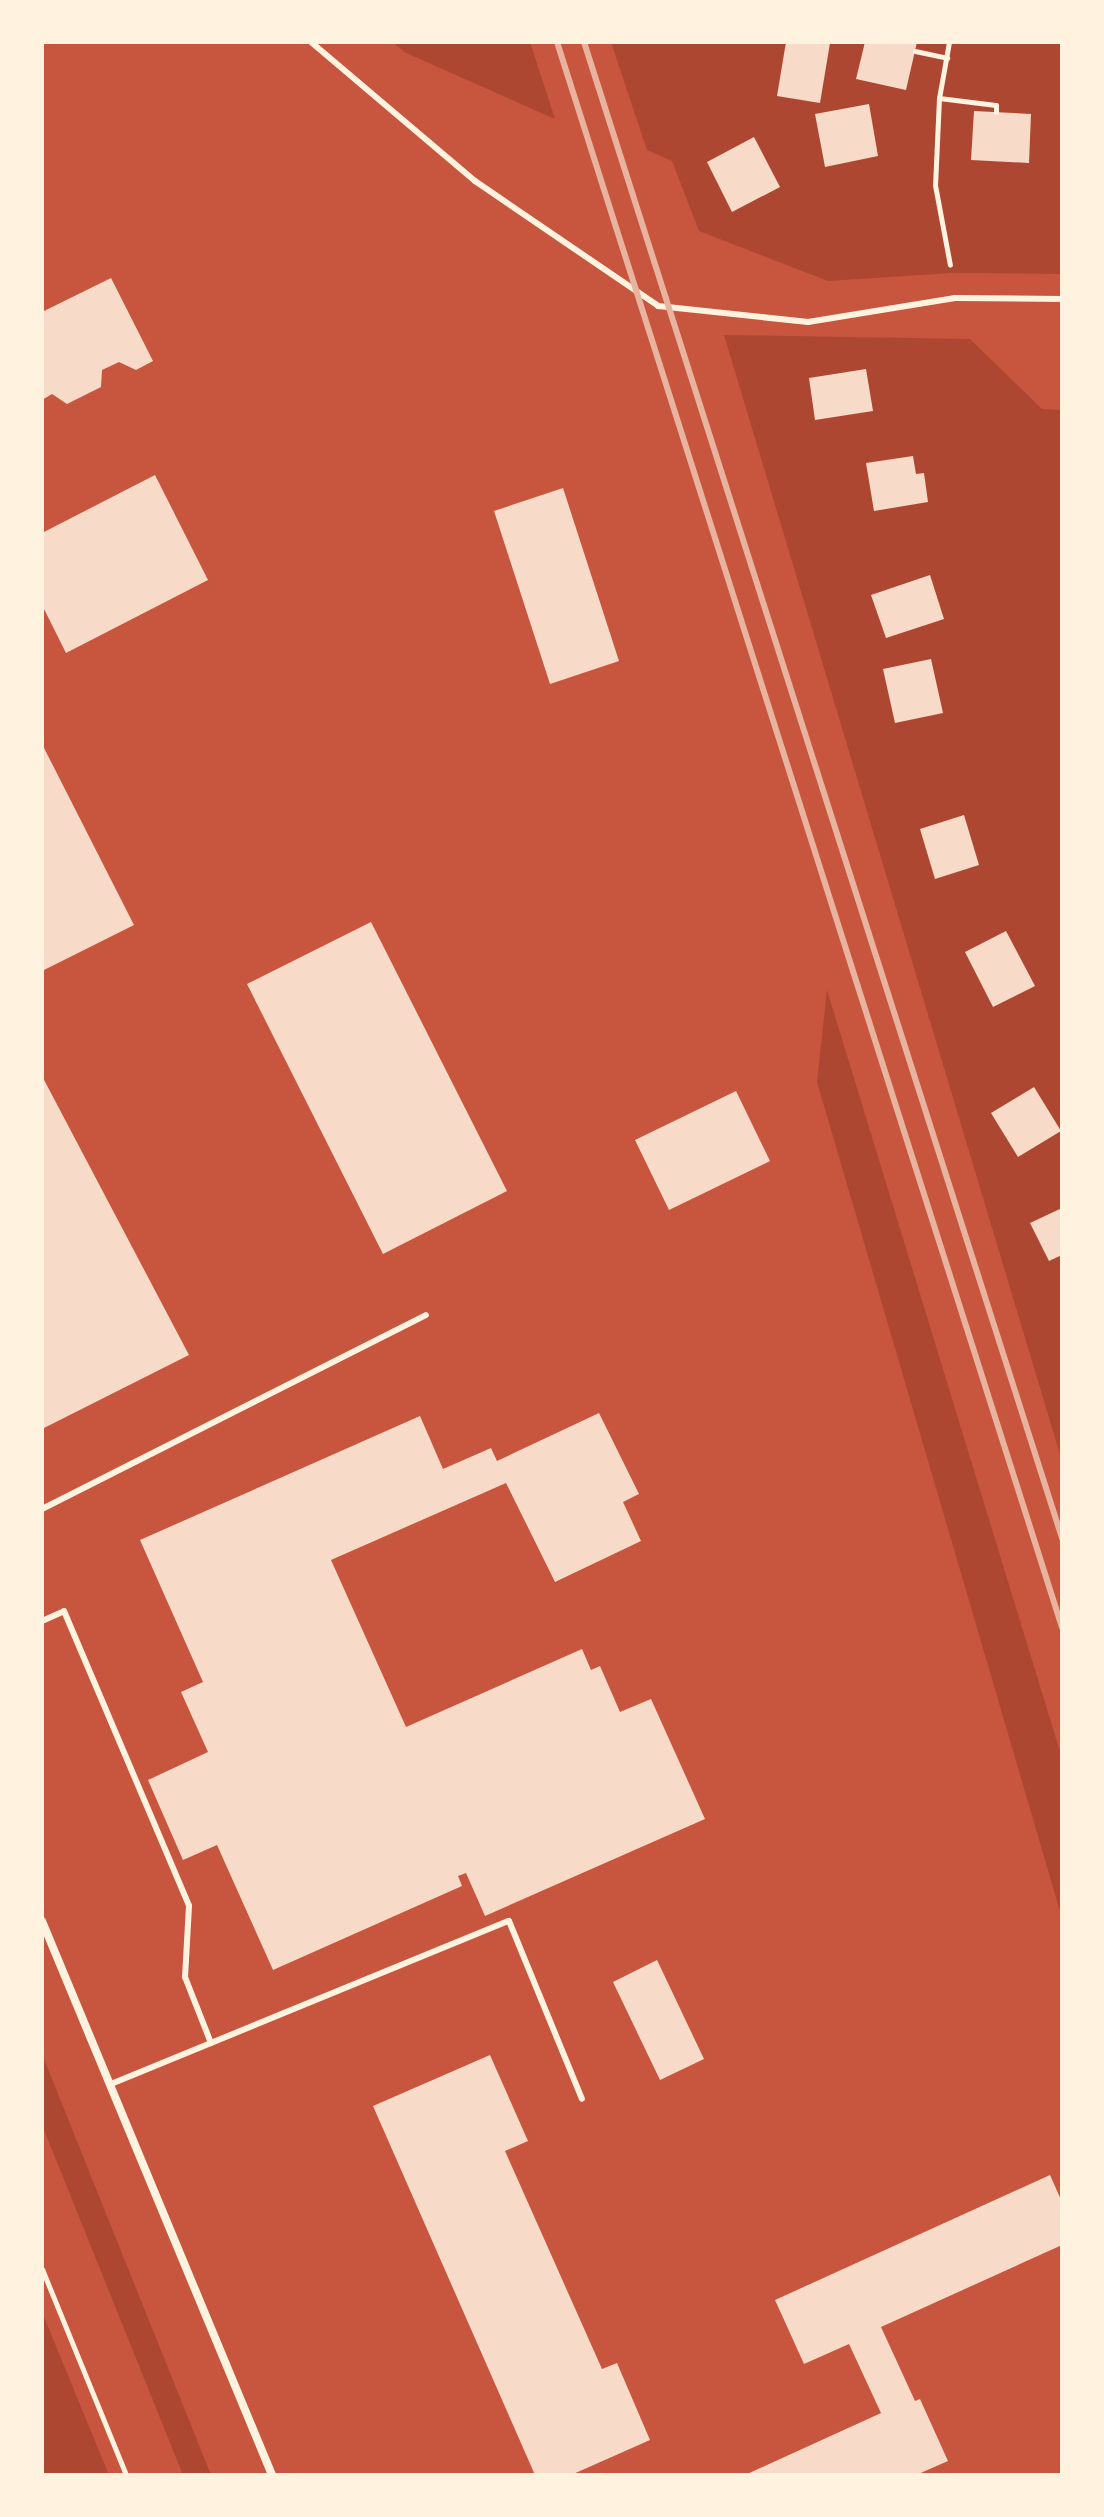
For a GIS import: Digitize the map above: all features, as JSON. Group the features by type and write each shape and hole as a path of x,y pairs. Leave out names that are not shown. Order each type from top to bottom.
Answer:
{"street":[{"path":"42,1921 272,2475"}],"lane":[{"path":"311,42 475,181 658,306 808,322 955,298 1062,299"},
{"path":"42,1509 426,1315"},
{"path":"42,1621 64,1611 189,1906 185,1977 211,2043"},
{"path":"111,2084 509,1921 582,2099"}],"path":[{"path":"949,42 939,98 935,185 955,298"},
{"path":"915,51 947,58"},
{"path":"939,98 996,105 996,112"},
{"path":"42,2269 126,2475"}],"shaded area":[{"path":"392,42 530,42 555,119 406,53"},
{"path":"611,42 1062,42 1062,274 952,273 828,281 699,231 672,161 647,150"},
{"path":"724,335 970,339 1042,409 1062,410 1062,1461"},
{"path":"827,990 1062,1758 1062,1918 817,1082"},
{"path":"42,2054 211,2475 183,2475 42,2125"},
{"path":"42,2312 109,2475 42,2475"}],"building":[{"path":"786,42 830,43 820,103 777,96"},
{"path":"865,42 917,42 906,90 856,79"},
{"path":"869,104 878,156 825,167 815,114"},
{"path":"974,111 1031,114 1029,163 971,160"},
{"path":"754,137 780,187 732,212 707,162"},
{"path":"111,278 153,361 136,370 119,362 102,370 101,387 67,404 52,394 42,400 42,312"},
{"path":"866,369 873,411 815,420 809,378"},
{"path":"913,456 916,474 924,473 928,502 874,511 866,463"},
{"path":"155,475 208,580 66,653 42,605 42,533"},
{"path":"563,488 619,661 550,684 494,511"},
{"path":"930,575 944,619 886,638 871,595"},
{"path":"931,659 943,713 895,723 883,669"},
{"path":"42,744 134,925 42,971"},
{"path":"964,815 979,865 935,879 920,829"},
{"path":"371,922 507,1191 383,1254 247,984"},
{"path":"1006,931 1035,986 993,1007 965,952"},
{"path":"42,1076 189,1355 42,1429"},
{"path":"1034,1087 1061,1131 1018,1157 991,1113"},
{"path":"736,1091 770,1161 669,1210 635,1140"},
{"path":"1062,1208 1062,1255 1049,1261 1030,1223"},
{"path":"599,1413 639,1494 623,1502 641,1541 555,1582 506,1483 331,1560 406,1727 582,1649 591,1670 600,1666 620,1712 651,1699 705,1819 485,1916 466,1873 458,1876 462,1886 273,1970 217,1845 183,1860 148,1780 208,1752 181,1692 203,1682 140,1540 420,1416 443,1469 491,1448 497,1461"},
{"path":"657,1960 704,2059 660,2080 613,1982"},
{"path":"490,2055 528,2141 505,2151 602,2369 617,2363 650,2440 571,2475 535,2475 373,2106"},
{"path":"1050,2175 1062,2202 1062,2245 881,2327 915,2401 920,2399 948,2461 916,2475 745,2475 881,2413 849,2344 804,2364 775,2300"}],"railway":[{"path":"557,42 1062,1627"},
{"path":"584,42 1062,1538"}]}
